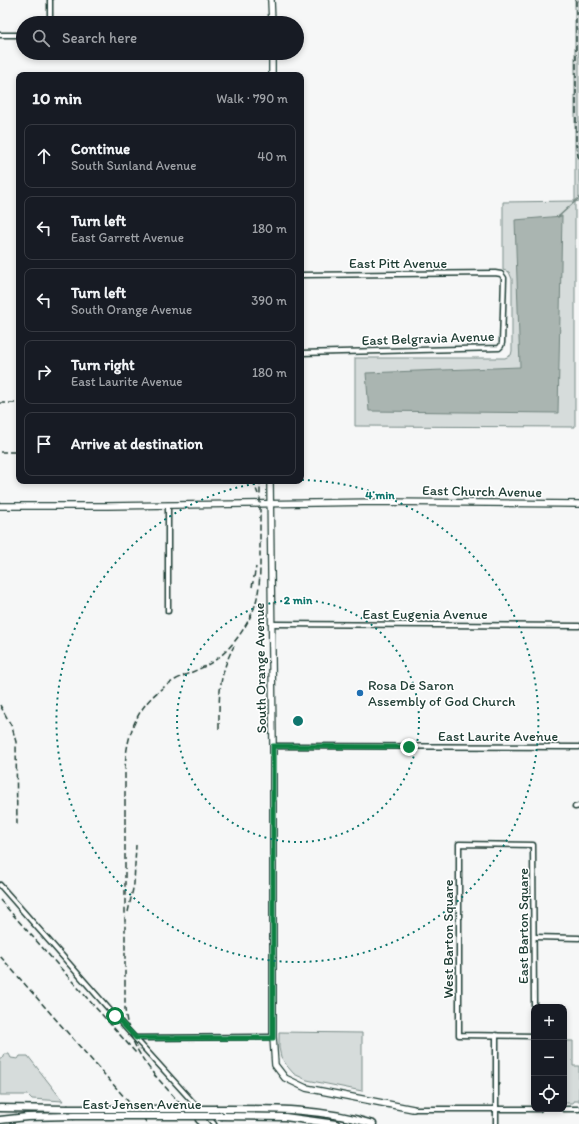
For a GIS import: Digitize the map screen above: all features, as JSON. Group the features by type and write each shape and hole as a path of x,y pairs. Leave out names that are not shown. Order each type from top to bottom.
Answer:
{"main road":[{"path":"0,1105 42,1108"},
{"name":"East Jensen Avenue","path":"0,1108 283,1109 329,1114 372,1124"},
{"name":"East Jensen Avenue","path":"0,1120 27,1117 73,1116 223,1116 285,1117 336,1124"}],"street":[{"path":"50,0 50,16"},
{"path":"271,0 272,16"},
{"path":"0,35 16,35"},
{"path":"272,60 272,72"},
{"name":"East Pitt Avenue","path":"304,275 495,273"},
{"name":"East Belgravia Avenue","path":"304,352 499,348 502,343 504,278 501,274 495,273"},
{"name":"South Orange Avenue","path":"270,484 273,746 273,1038 275,1065 285,1078 306,1088 413,1109"},
{"name":"East Church Avenue","path":"0,506 382,502 579,504"},
{"path":"168,504 168,611"},
{"name":"East Eugenia Avenue","path":"272,624 579,626"},
{"name":"East Laurite Avenue","path":"273,746 579,747"},
{"name":"West Barton Square","path":"496,1034 459,1035 459,844 533,845"},
{"name":"East Barton Square","path":"533,845 534,1004"},
{"path":"0,884 214,1124"},
{"path":"534,937 579,938"},
{"path":"496,1124 496,1034 531,1036"},
{"path":"136,1038 273,1038"},
{"path":"413,1109 531,1109"},
{"path":"567,1109 579,1109"}],"shaded area":[{"path":"575,0 579,0 579,201 575,202 575,427 355,426 355,358 505,358 511,355 512,279 509,272 503,270 503,202 575,201"},
{"path":"562,216 558,413 369,411 366,373 520,367 515,220"},
{"path":"279,1032 362,1033 362,1091 307,1080 294,1074 281,1057 279,1048"},
{"path":"567,1041 573,1041 573,1066 579,1066 579,1101 573,1101 573,1103 567,1103"},
{"path":"4,1054 9,1054 11,1058 18,1059 20,1056 28,1056 63,1101 32,1099 28,1095 0,1095 0,1059 2,1059"}],"waterway":[{"path":"558,217 579,198"}],"railway":[{"path":"576,0 576,145 579,161"},
{"path":"0,403 16,403"},
{"path":"0,452 16,452"},
{"path":"254,484 258,494"},
{"path":"156,1077 135,1046 126,1019 125,1009 125,771 128,743 137,718 152,697 175,680 214,661 226,651 241,632 253,611 260,580 260,484"},
{"path":"252,587 256,567"},
{"path":"219,729 220,687 225,667 234,646"},
{"path":"0,705 12,727 16,742 17,825"},
{"path":"128,912 134,884 136,845"},
{"path":"0,900 136,1053"},
{"path":"0,956 148,1124"},
{"path":"153,1073 198,1124"}],"place":[{"name":"Rosa De Saron Assembly of God Church","path":"360,693"}],"route":[{"path":"115,1016 136,1038 273,1038 273,746 409,747"}]}
